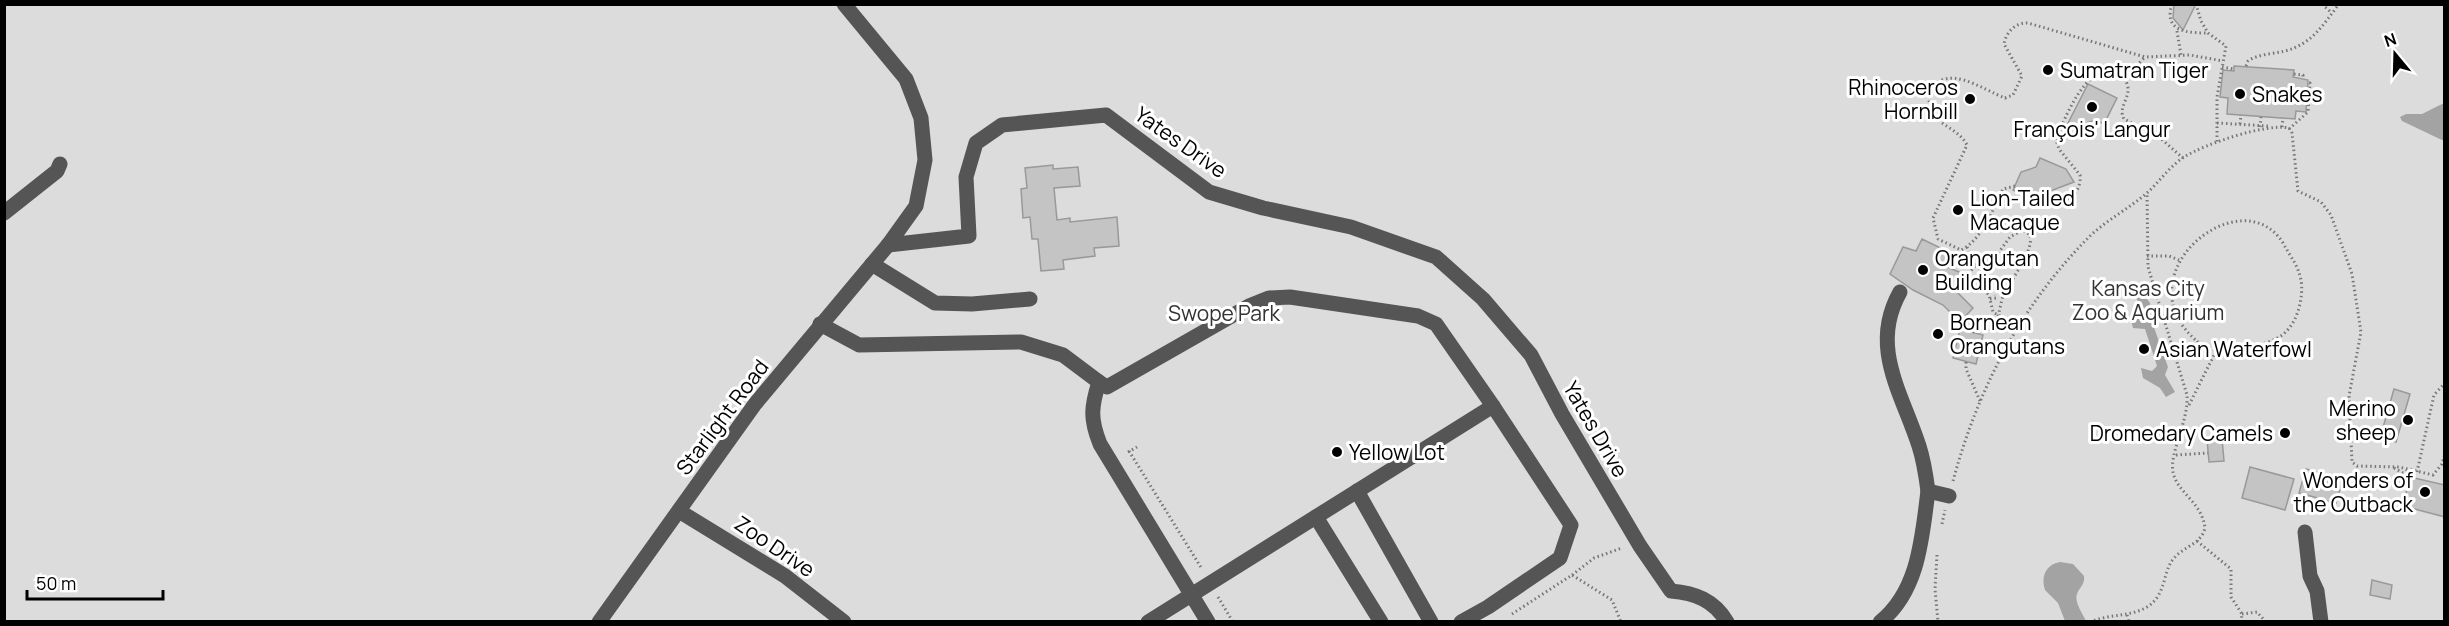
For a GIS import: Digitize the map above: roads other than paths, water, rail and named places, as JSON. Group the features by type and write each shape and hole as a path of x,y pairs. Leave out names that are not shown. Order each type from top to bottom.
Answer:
{"street":[{"path":"844,4 906,79 921,118 926,160 916,206 888,245"},
{"name":"Yates Drive","path":"888,245 969,236 966,177 976,143 1002,125 1106,115 1209,192 1263,208 1350,227 1436,257 1482,299 1531,355 1562,414 1641,548 1671,591 1686,593 1710,602 1726,621"},
{"path":"4,213 57,171 60,164"},
{"name":"Starlight Road","path":"599,621 755,404 888,245"},
{"path":"872,264 935,303 972,304 1030,299"},
{"path":"1880,621 1899,603 1912,576 1928,491 1918,443 1892,374 1886,339 1891,308 1900,292"},
{"path":"820,324 859,345 1022,342 1063,355 1107,387 1249,306 1269,298 1290,297 1418,316 1436,324 1493,406 1570,525 1560,558 1488,608 1461,621"},
{"path":"1099,382 1091,407 1094,429 1100,444 1208,621"},
{"path":"1148,621 1493,406"},
{"path":"1358,491 1431,621"},
{"path":"1928,491 1949,496"},
{"name":"Zoo Drive","path":"679,511 785,576 844,621"},
{"path":"1316,517 1381,621"},
{"path":"2305,532 2310,576 2317,591 2321,621"}],"place":[{"name":"Sumatran Tiger","path":"2048,70"},
{"name":"Snakes","path":"2240,94"},
{"name":"Rhinoceros Hornbill","path":"1970,99"},
{"name":"François' Langur","path":"2092,107"},
{"name":"Lion-Tailed Macaque","path":"1958,210"},
{"name":"Orangutan Building","path":"1923,270"},
{"name":"Bornean Orangutans","path":"1938,334"},
{"name":"Asian Waterfowl","path":"2144,349"},
{"name":"Merino sheep","path":"2408,420"},
{"name":"Dromedary Camels","path":"2285,433"},
{"name":"Yellow Lot","path":"1337,452"},
{"name":"Wonders of the Outback","path":"2425,492"}],"park label":[{"name":"Kansas City Zoo & Aquarium","path":"2148,300"},
{"name":"Swope Park","path":"1224,313"}]}
